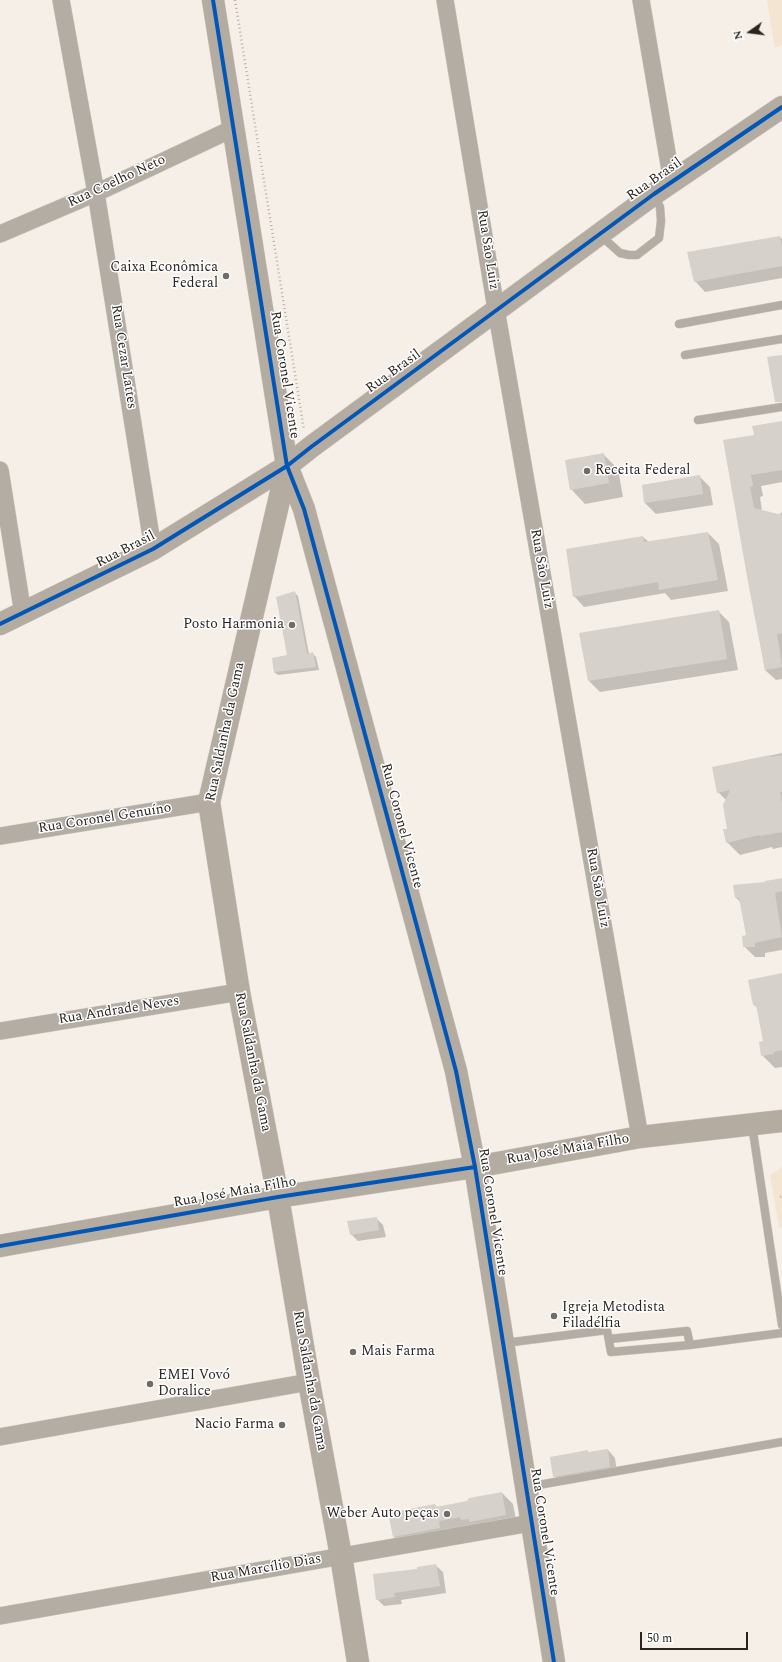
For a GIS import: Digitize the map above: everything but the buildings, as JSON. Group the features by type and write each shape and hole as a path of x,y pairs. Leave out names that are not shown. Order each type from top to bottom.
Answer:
{"street":[{"name":"Rua Cezar Lattes","path":"61,0 96,193 153,549"},
{"name":"Rua Coronel Vicente","path":"213,0 287,466 304,509 456,1071 474,1166 554,1662"},
{"name":"Rua São Luiz","path":"446,0 496,310 640,1138"},
{"path":"641,0 672,182"},
{"name":"Rua Brasil","path":"0,624 153,549 287,466 654,194 782,107"},
{"name":"Rua Coelho Neto","path":"0,234 96,193 234,128"},
{"name":"Rua Saldanha da Gama","path":"287,466 209,802 239,992 278,1197 309,1382 342,1556 358,1662"},
{"path":"0,470 23,614"},
{"name":"Rua Coronel Genuíno","path":"0,836 209,802"},
{"name":"Rua Andrade Neves","path":"0,1031 239,992"},
{"name":"Rua José Maia Filho","path":"0,1246 278,1197 640,1138 782,1121"},
{"path":"0,1437 309,1382"},
{"name":"Rua Marcílio Dias","path":"0,1616 531,1523"}],"lane":[{"path":"600,234 620,253 637,255 659,238 661,221 660,208 654,194"},
{"path":"679,324 782,305"},
{"path":"685,355 782,339"},
{"path":"698,420 782,407"},
{"path":"752,1124 782,1325"},
{"path":"502,1344 607,1330 611,1352 690,1345 782,1333"},
{"path":"609,1339 687,1331 690,1345"},
{"path":"526,1487 782,1442"}],"path":[{"path":"235,0 305,433 311,447"}],"shaded area":[{"path":"767,0 782,0 782,45 775,48"},
{"path":"782,1167 782,1227 779,1228 770,1175"}],"cycle path":[{"path":"213,0 287,466 304,509 456,1071 475,1167 554,1662"},
{"path":"0,624 153,549 287,466 654,194 782,107"},
{"path":"0,1246 278,1197 475,1167"}],"place":[{"name":"Caixa Econômica Federal","path":"226,276"},
{"name":"Receita Federal","path":"587,471"},
{"name":"Posto Harmonia","path":"292,625"},
{"name":"Igreja Metodista Filadélfia","path":"554,1316"},
{"name":"Mais Farma","path":"353,1352"},
{"name":"EMEI Vovó Doralice","path":"150,1384"},
{"name":"Nacio Farma","path":"282,1425"},
{"name":"Weber Auto peças","path":"447,1514"}]}
